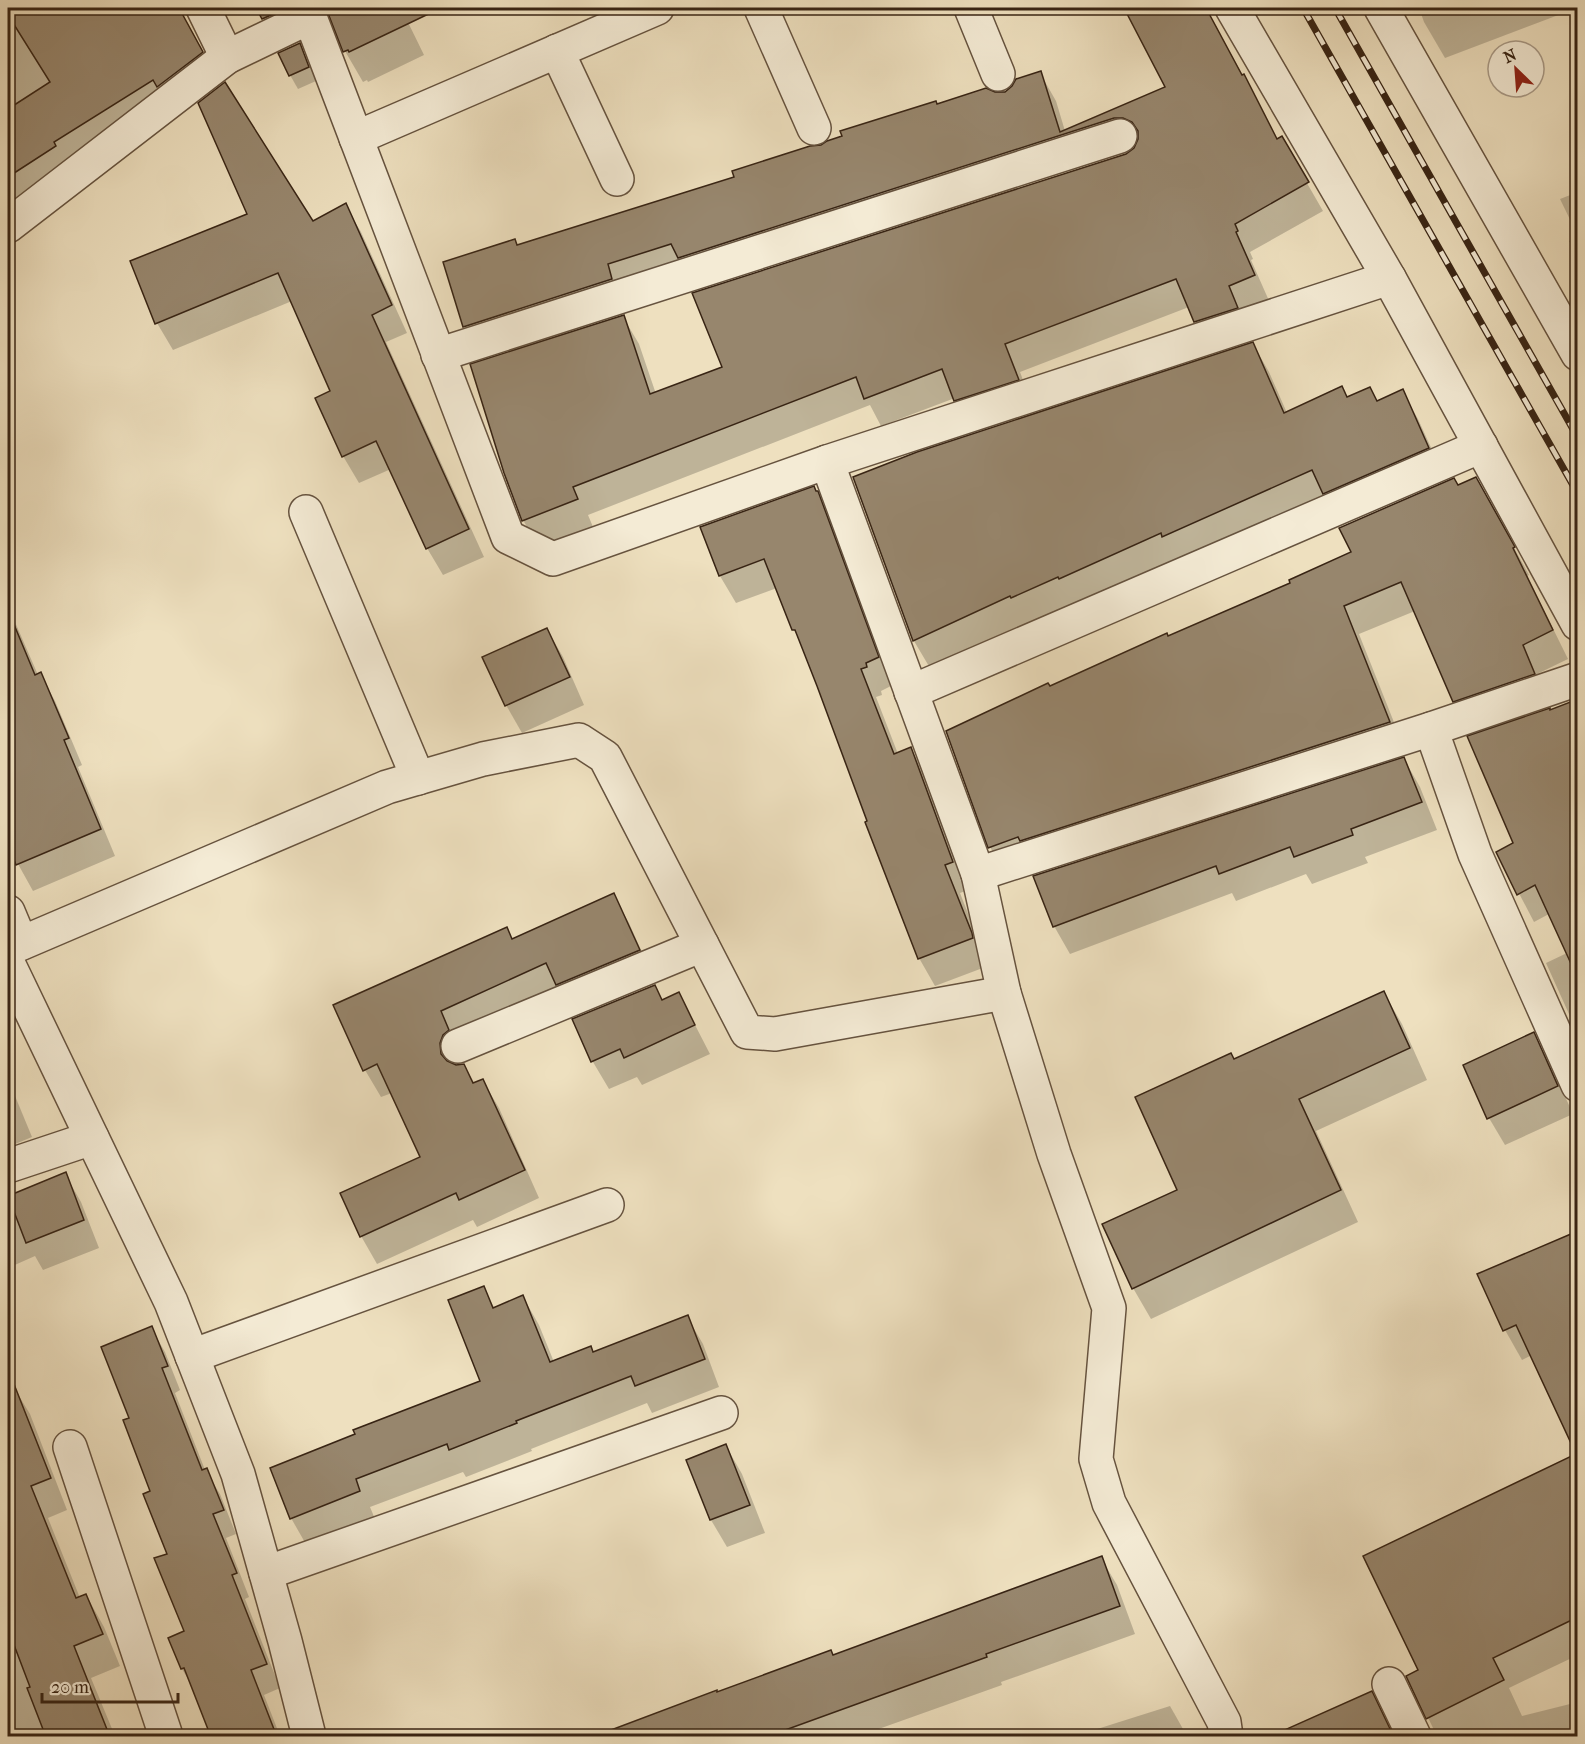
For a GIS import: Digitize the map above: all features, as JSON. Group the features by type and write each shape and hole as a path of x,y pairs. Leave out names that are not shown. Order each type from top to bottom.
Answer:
{"street":[{"path":"203,8 227,57"},
{"path":"356,138 657,8"},
{"path":"761,8 814,129"},
{"path":"971,8 998,74"},
{"path":"1232,8 1389,278 1578,624"},
{"path":"1381,8 1578,354"},
{"path":"8,226 227,57 310,17 507,537 553,559 826,462 1389,278"},
{"path":"557,51 617,179"},
{"path":"438,355 1120,136"},
{"path":"911,692 1481,447"},
{"path":"826,462 978,874 1004,993 1054,1154 1109,1308 1096,1459 1109,1503 1224,1722 1226,1737"},
{"path":"306,512 418,778"},
{"path":"978,874 1431,729 1578,679"},
{"path":"1431,729 1475,854 1578,1085"},
{"path":"12,952 376,791 483,759 579,740 605,757 747,1032 775,1034 1004,993"},
{"path":"8,912 12,952 92,1138 171,1302 238,1474 309,1737"},
{"path":"458,1046 702,945"},
{"path":"8,1166 92,1138"},
{"path":"192,1356 607,1205"},
{"path":"266,1574 721,1413"},
{"path":"70,1447 166,1737"},
{"path":"1389,1684 1414,1737"}],"building":[{"path":"8,8 179,8 203,52 157,87 153,80 54,142 56,146 8,177 8,109 50,82 8,15"},
{"path":"256,8 287,8 262,19"},
{"path":"326,8 441,8 349,52 348,50 343,52"},
{"path":"1124,8 1206,8 1242,75 1244,74 1277,139 1282,136 1309,182 1235,224 1238,231 1236,232 1255,275 1229,286 1238,308 1194,322 1176,279 1005,344 1019,380 954,401 942,369 864,399 856,377 573,487 578,499 522,521 504,473 470,364 624,315 650,394 722,367 692,293 1126,154 1134,148 1138,139 1138,131 1132,122 1123,118 1114,118 678,258 671,244 608,264 612,279 463,327 443,262 515,239 517,245 734,177 732,171 810,146 821,145 842,136 840,131 936,101 937,104 986,88 995,92 1005,92 1016,79 1041,71 1060,132 1165,87"},
{"path":"300,43 309,67 289,76 278,53"},
{"path":"225,82 313,221 346,203 392,305 372,315 469,529 426,549 376,441 342,457 315,398 330,391 278,273 155,324 130,261 247,214 198,103"},
{"path":"1253,342 1284,413 1342,386 1347,397 1370,387 1377,401 1403,389 1429,448 1323,494 1312,470 1162,537 1161,533 1059,579 1058,577 1011,598 1010,596 913,641 853,477 917,452"},
{"path":"1476,477 1515,547 1513,548 1553,630 1523,645 1535,674 1453,702 1401,582 1344,606 1390,722 1020,841 1018,837 988,848 946,731 1048,683 1050,686 1167,633 1168,636 1290,583 1289,580 1351,552 1339,528 1454,478 1458,485"},
{"path":"814,486 818,491 879,657 866,663 867,667 861,669 894,754 911,747 953,862 945,865 972,933 973,938 918,959 865,822 867,821 817,686 764,559 719,576 700,527"},
{"path":"8,610 35,675 41,672 69,738 64,740 101,829 16,865 8,844"},
{"path":"547,628 570,677 505,706 482,657"},
{"path":"1578,699 1578,979 1535,885 1517,895 1496,852 1513,843 1467,736"},
{"path":"1404,757 1422,802 1351,829 1353,835 1294,857 1290,847 1219,874 1216,866 1053,927 1033,876"},
{"path":"614,893 640,950 556,985 546,963 441,1011 449,1030 443,1035 440,1043 441,1054 447,1061 456,1065 464,1064 473,1083 483,1079 525,1170 459,1200 456,1193 360,1237 340,1193 420,1157 377,1064 363,1071 333,1005 507,927 512,939"},
{"path":"655,985 662,1000 679,992 695,1025 624,1058 620,1049 591,1062 572,1019"},
{"path":"1384,991 1410,1048 1299,1099 1341,1190 1132,1289 1102,1224 1177,1190 1135,1097 1231,1053 1234,1059"},
{"path":"1534,1032 1558,1086 1487,1119 1463,1065"},
{"path":"66,1172 84,1220 26,1243 8,1196"},
{"path":"1578,1231 1578,1617 1493,1658 1504,1680 1426,1719 1406,1676 1418,1670 1363,1556 1576,1454 1516,1325 1503,1331 1477,1274"},
{"path":"484,1286 493,1308 523,1295 550,1362 591,1346 593,1352 688,1315 705,1359 635,1386 631,1376 449,1450 447,1444 356,1479 360,1491 290,1519 270,1468 355,1434 353,1430 480,1381 448,1300"},
{"path":"152,1326 168,1366 162,1368 202,1470 207,1468 224,1510 213,1514 237,1573 232,1575 267,1664 251,1670 277,1737 211,1737 184,1668 181,1669 168,1638 184,1631 154,1558 167,1554 143,1494 150,1491 123,1420 129,1418 101,1347"},
{"path":"10,1374 51,1478 31,1486 76,1598 86,1594 103,1634 74,1646 110,1737 46,1737 8,1629 8,1375"},
{"path":"726,1444 750,1505 710,1520 686,1460"},
{"path":"1102,1556 1120,1606 986,1654 987,1657 766,1737 604,1737 603,1733 717,1690 717,1692 831,1650 833,1655"},
{"path":"1372,1691 1393,1735 1390,1737 1269,1737"}],"railway":[{"path":"1303,8 1578,494"},
{"path":"1335,8 1578,438"}]}
